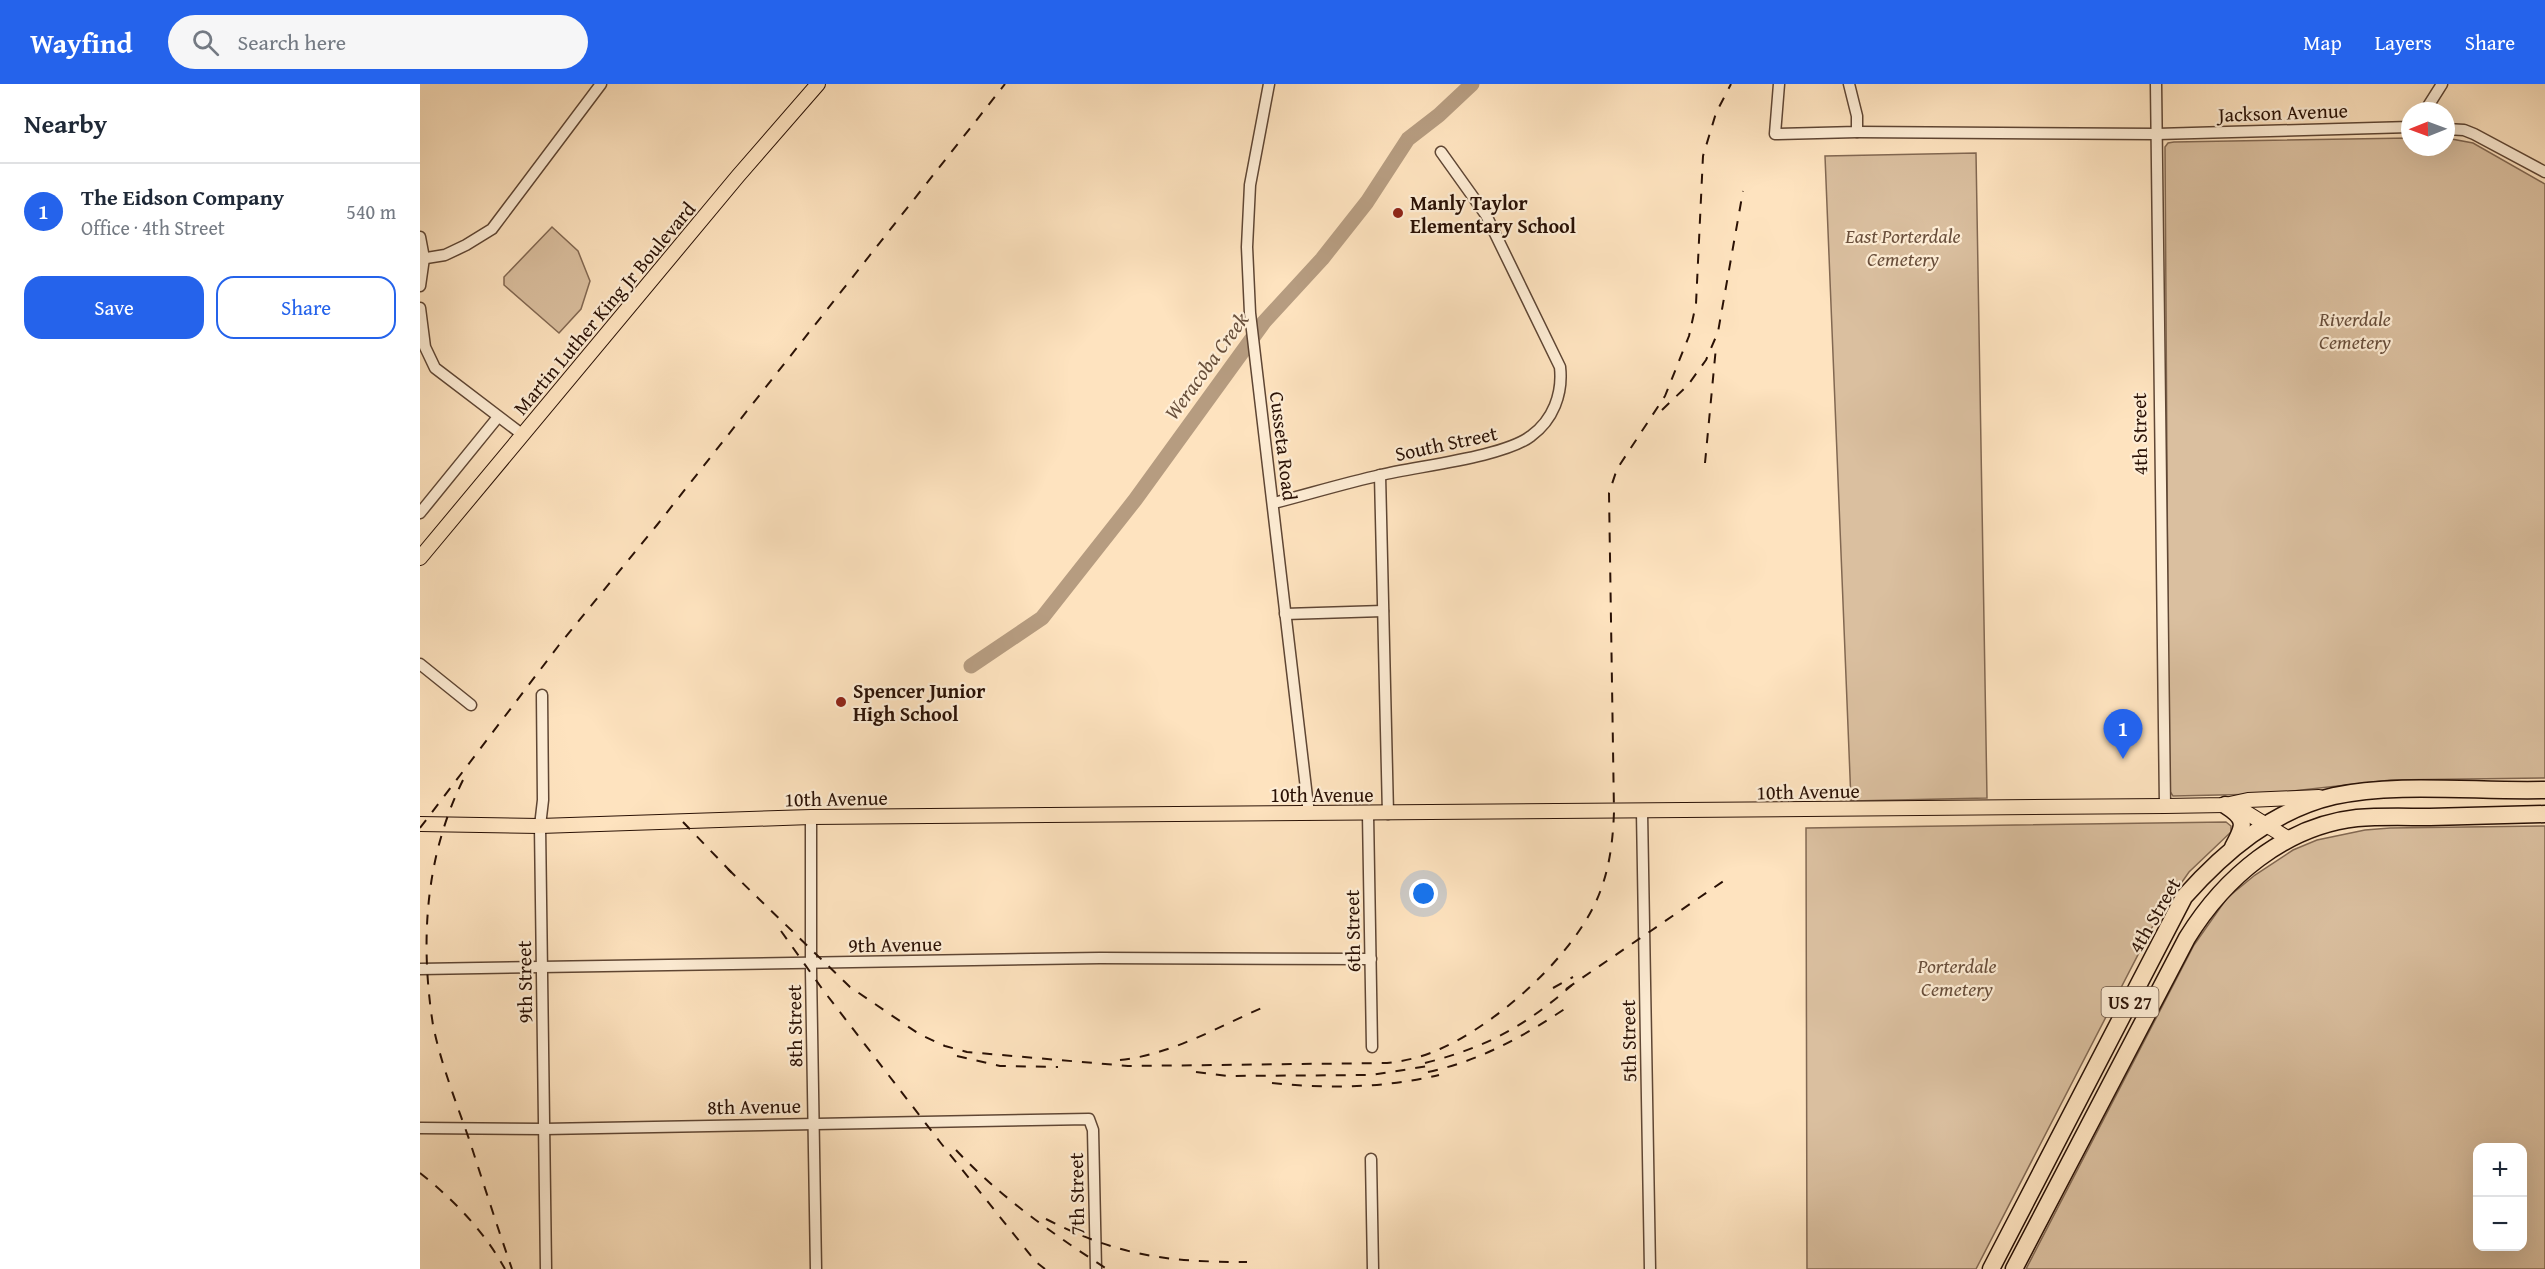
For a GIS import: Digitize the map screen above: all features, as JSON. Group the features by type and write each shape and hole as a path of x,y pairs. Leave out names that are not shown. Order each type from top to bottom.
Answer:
{"highway":[{"name":"4th Street","path":"1990,1269 2184,897 2211,866 2233,847 2300,808 2334,796 2386,790 2545,790"},
{"path":"2427,817 2458,805 2512,802 2521,790"},
{"path":"2225,805 2238,813 2242,823 2243,830 2233,847"},
{"name":"4th Street","path":"2014,1269 2187,938 2202,915 2238,875 2271,848 2289,839 2324,825 2356,818 2545,814"}],"main road":[{"name":"Martin Luther King Jr Boulevard","path":"420,558 818,84"},
{"name":"10th Avenue","path":"420,824 540,826 811,817 2165,807 2225,805 2248,800 2334,796"},
{"name":"10th Avenue","path":"2225,805 2239,808 2289,839"}],"street":[{"path":"422,258 445,255 492,229 601,84"},
{"name":"Cusseta Road","path":"1269,84 1250,184 1247,248 1250,313 1309,814"},
{"name":"Jackson Avenue","path":"1779,84 1775,134 1857,132 2157,134 2401,127"},
{"path":"1849,84 1857,116 1857,132"},
{"name":"4th Street","path":"2156,84 2165,807"},
{"path":"2431,102 2442,84"},
{"path":"2455,130 2474,134 2545,172"},
{"name":"South Street","path":"1388,814 1380,475 1508,448 1520,443 1531,436 1549,417 1559,393 1560,367 1530,304 1486,215 1441,152"},
{"path":"420,237 422,258 420,286"},
{"path":"420,308 424,347 435,368 523,435"},
{"path":"420,513 498,417"},
{"path":"1274,503 1380,475"},
{"path":"1285,614 1383,611"},
{"path":"420,664 471,705"},
{"name":"9th Street","path":"542,695 543,800 540,826 546,1269"},
{"name":"5th Street","path":"1642,812 1650,1269"},
{"name":"6th Street","path":"1368,814 1372,1047"},
{"name":"8th Street","path":"811,817 816,1269"},
{"name":"9th Avenue","path":"420,969 1100,958 1371,959"},
{"name":"8th Avenue","path":"420,1128 544,1129 1089,1119"},
{"name":"7th Street","path":"1089,1119 1094,1130 1096,1269"},
{"path":"1371,1159 1373,1269"}],"green space":[{"name":"Riverdale Cemetery","path":"2401,138 2401,156 2455,156 2455,140 2473,143 2545,184 2545,778 2391,780 2265,794 2173,796 2169,790 2165,147 2168,143"},
{"name":"East Porterdale Cemetery","path":"1976,153 1987,798 1851,801 1825,156"},
{"path":"552,227 578,251 590,281 581,309 559,333 504,285 504,277"},
{"name":"Porterdale Cemetery","path":"2226,822 2231,826 2231,832 2189,872 2158,916 1976,1269 1807,1269 1806,828"},
{"path":"2545,826 2545,1269 2026,1269 2194,945 2227,898 2255,875 2293,850 2317,840 2365,830"}],"waterway":[{"name":"Weracoba Creek","path":"971,666 1042,618 1135,500 1264,322 1322,259 1367,202 1408,139 1439,115 1472,84"}],"railway":[{"path":"420,828 559,645 657,525 1005,84"},
{"path":"728,869 850,987 919,1034 945,1046 967,1052 1128,1066 1387,1063 1414,1058 1440,1049 1487,1022 1510,1004 1534,984 1574,939 1600,892 1609,862 1614,812 1609,493 1617,469 1665,396 1689,336 1696,304 1703,156 1716,113 1731,84"},
{"path":"1662,410 1688,385 1706,360 1718,332 1743,191"},
{"path":"1705,463 1716,347"},
{"path":"463,780 450,809 433,869 427,931 429,994 436,1040 444,1068 512,1269"},
{"path":"683,822 733,874"},
{"path":"1566,989 1725,880"},
{"path":"781,931 823,990 940,1142 1036,1262 1045,1269"},
{"path":"1553,988 1573,977"},
{"path":"1425,1063 1467,1050 1504,1034 1538,1013 1572,985"},
{"path":"1120,1060 1175,1046 1264,1007"},
{"path":"1428,1072 1483,1055 1533,1029 1566,1008"},
{"path":"957,1056 1000,1066 1058,1067"},
{"path":"1196,1072 1227,1076 1371,1075 1435,1065"},
{"path":"1272,1083 1314,1086 1377,1085 1439,1075"},
{"path":"956,1150 990,1183 1028,1214 1107,1269"},
{"path":"420,1173 467,1217 488,1242 505,1269"},
{"path":"1046,1219 1120,1249 1167,1258 1247,1262"}],"place":[{"name":"Manly Taylor Elementary School","path":"1398,213"},
{"name":"Spencer Junior High School","path":"841,702"},
{"name":"The Eidson Company","path":"2123,759"}]}
